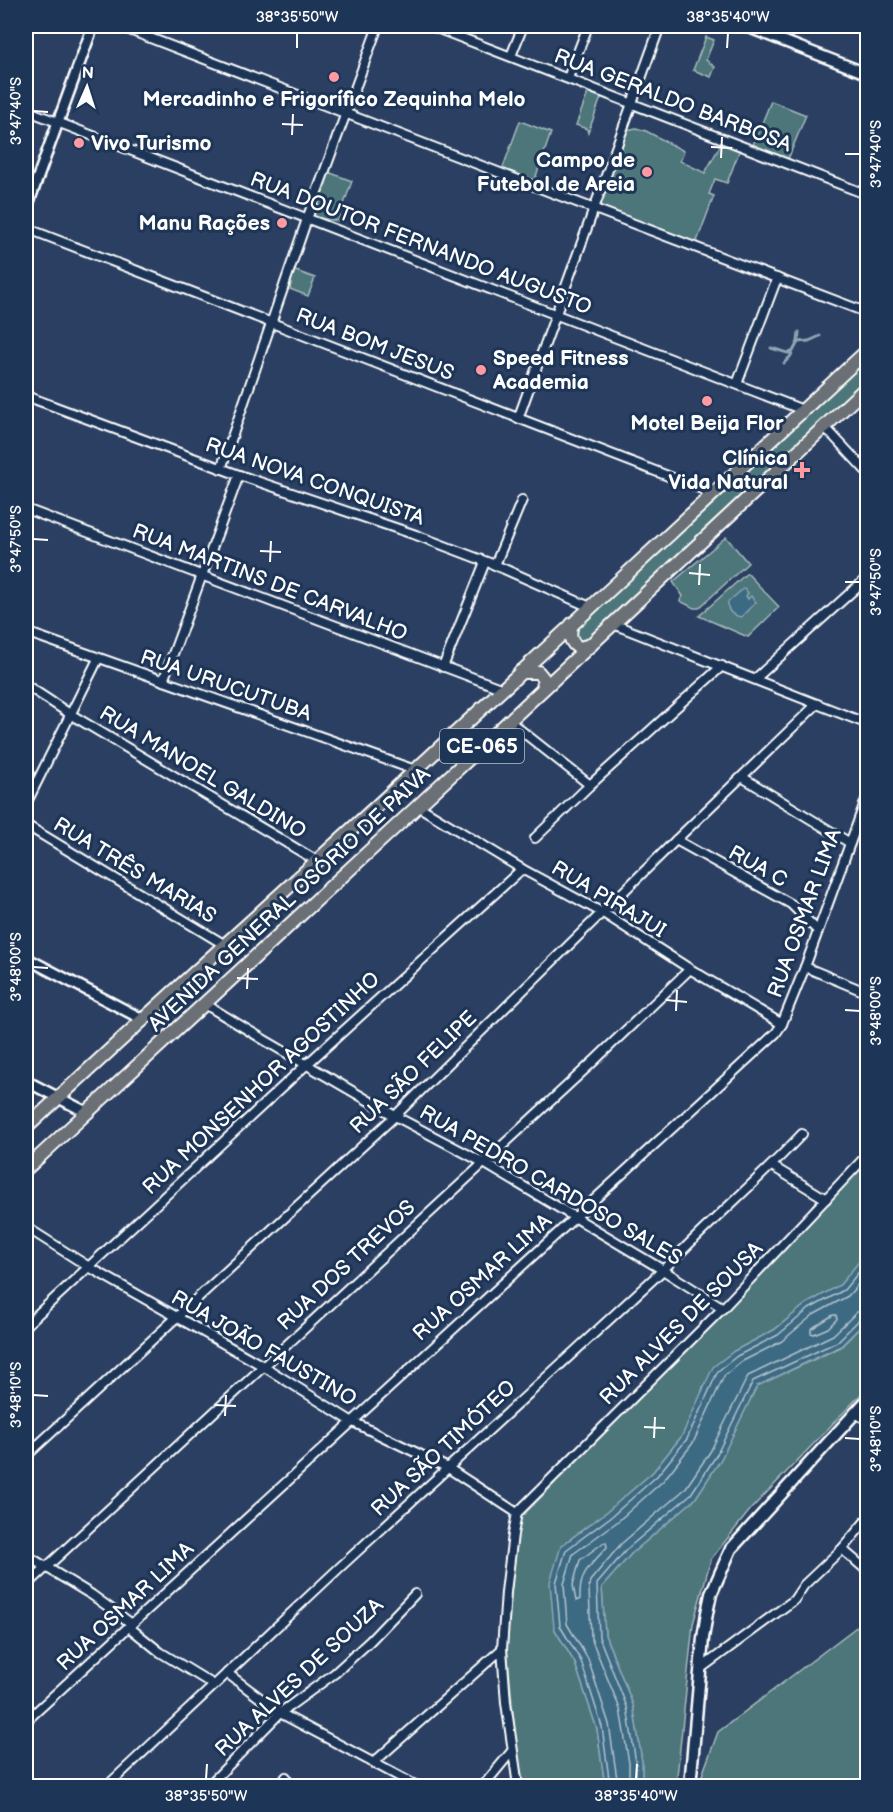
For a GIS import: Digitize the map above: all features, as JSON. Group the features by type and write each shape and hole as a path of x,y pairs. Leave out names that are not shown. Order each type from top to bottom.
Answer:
{"main road":[{"name":"AVENIDA GENERAL OSÓRIO DE PAIVA","path":"26,1128 867,350"},
{"name":"AVENIDA GENERAL OSÓRIO DE PAIVA","path":"26,1169 867,386"},
{"path":"572,624 570,635 573,642 579,648 591,645"},
{"path":"520,672 538,672 543,678 544,688"},
{"path":"690,1786 703,1638 711,1594 731,1548 867,1399"}],"street":[{"path":"26,210 93,26"},
{"path":"119,26 867,313"},
{"path":"221,469 270,323 378,26"},
{"name":"RUA GERALDO BARBOSA","path":"431,26 453,29 511,56 867,195"},
{"path":"511,56 523,26"},
{"path":"568,78 588,26"},
{"path":"518,419 660,26"},
{"path":"745,26 867,74"},
{"name":"RUA DOUTOR FERNANDO AUGUSTO","path":"26,110 803,410"},
{"name":"RUA BOM JESUS","path":"26,228 712,494"},
{"path":"737,384 777,278"},
{"name":"RUA NOVA CONQUISTA","path":"26,396 221,469 416,535 495,565 590,606"},
{"path":"824,426 867,474"},
{"path":"163,681 239,475"},
{"path":"495,565 522,500"},
{"name":"RUA MARTINS DE CARVALHO","path":"26,509 502,689"},
{"path":"443,667 485,562"},
{"path":"755,679 867,577"},
{"path":"613,624 867,724"},
{"name":"RUA URUCUTUBA","path":"26,632 415,770"},
{"path":"26,804 98,659"},
{"path":"535,838 722,666"},
{"name":"RUA MANOEL GALDINO","path":"26,685 70,714 317,861"},
{"name":"RUA SÃO FELIPE","path":"26,1456 395,1116 817,704"},
{"path":"509,721 590,785"},
{"path":"742,777 850,843"},
{"name":"RUA OSMAR LIMA","path":"26,1721 351,1420 767,1041 782,1024 805,967 867,794"},
{"name":"RUA PIRAJUI","path":"418,806 522,869 603,913 782,1024"},
{"name":"RUA TRÊS MARIAS","path":"26,825 225,945"},
{"name":"RUA C","path":"676,840 791,904 818,931"},
{"name":"RUA MONSENHOR AGOSTINHO","path":"26,1325 306,1065 522,869"},
{"path":"26,958 142,1019"},
{"path":"805,967 867,993"},
{"name":"RUA DOS TREVOS","path":"26,1586 596,1060 690,969"},
{"name":"RUA PEDRO CARDOSO SALES","path":"205,1004 306,1065 484,1164 723,1308"},
{"path":"26,1081 88,1113"},
{"name":"RUA SÃO TIMÓTEO","path":"107,1786 663,1270 772,1166 802,1134"},
{"name":"RUA ALVES DE SOUSA","path":"517,1513 723,1308 867,1154"},
{"path":"772,1166 826,1199"},
{"name":"RUA JOÃO FAUSTINO","path":"26,1227 89,1267 263,1366 351,1420 448,1468 517,1513"},
{"path":"854,1413 867,1420"},
{"path":"517,1513 506,1592 502,1649 512,1751 518,1786"},
{"path":"700,1669 794,1600 804,1585 842,1549 867,1518"},
{"path":"842,1549 867,1569"},
{"path":"26,1555 131,1625 160,1652 214,1685"},
{"name":"RUA ALVES DE SOUZA","path":"212,1786 280,1713 335,1673 370,1641 415,1594"},
{"path":"373,1763 502,1649"},
{"path":"227,1673 280,1713 417,1786"},
{"path":"483,1786 512,1751"},
{"path":"280,1786 286,1777"}],"green space":[{"path":"706,37 714,40 706,60 715,67 711,77 693,70"},
{"path":"589,90 602,95 588,133 587,129 576,125"},
{"path":"771,101 806,115 788,159 753,145"},
{"path":"520,121 551,133 534,182 502,170"},
{"path":"636,128 684,151 680,161 705,173 722,142 740,149 727,183 715,179 709,194 714,196 696,244 599,207 627,130"},
{"path":"328,172 352,181 338,221 312,217"},
{"path":"293,270 315,278 308,296 290,289"},
{"path":"867,358 867,378 585,642 577,642 575,629"},
{"path":"726,537 748,563 699,608 680,601 683,596 673,582"},
{"path":"747,573 779,607 748,637 699,616"},
{"path":"867,1158 867,1254 840,1285 806,1304 774,1330 734,1351 703,1387 700,1399 682,1436 653,1472 608,1511 561,1546 554,1628 575,1663 597,1729 605,1786 523,1786 516,1746 507,1649 514,1555 521,1517 735,1301"},
{"path":"867,1320 867,1388 751,1509 711,1559 693,1624 676,1786 642,1786 642,1762 633,1705 605,1635 602,1587 631,1554 695,1499 721,1459 757,1386 841,1347"},
{"path":"863,1622 868,1626 867,1786 698,1786 718,1732"}],"water":[{"path":"744,588 748,593 746,596 748,599 751,596 756,602 741,617 731,612 728,602"},
{"path":"867,1254 867,1320 841,1346 757,1386 721,1459 695,1499 631,1554 602,1587 605,1635 633,1705 642,1762 642,1786 605,1786 597,1729 575,1663 554,1628 550,1582 561,1546 608,1511 653,1472 682,1436 713,1367 734,1351 774,1330 806,1304 840,1285"}],"waterway":[{"path":"799,332 798,342 809,341 820,336"},
{"path":"784,363 798,342"},
{"path":"771,348 792,352"}],"place":[{"name":"Mercadinho e Frigorífico Zequinha Melo","path":"334,77"},
{"name":"Vivo Turismo","path":"79,143"},
{"name":"Campo de Futebol de Areia","path":"647,172"},
{"name":"Manu Rações","path":"282,223"},
{"name":"Speed Fitness Academia","path":"481,370"},
{"name":"Motel Beija Flor","path":"707,401"},
{"name":"Clínica Vida Natural","path":"802,470"}]}
